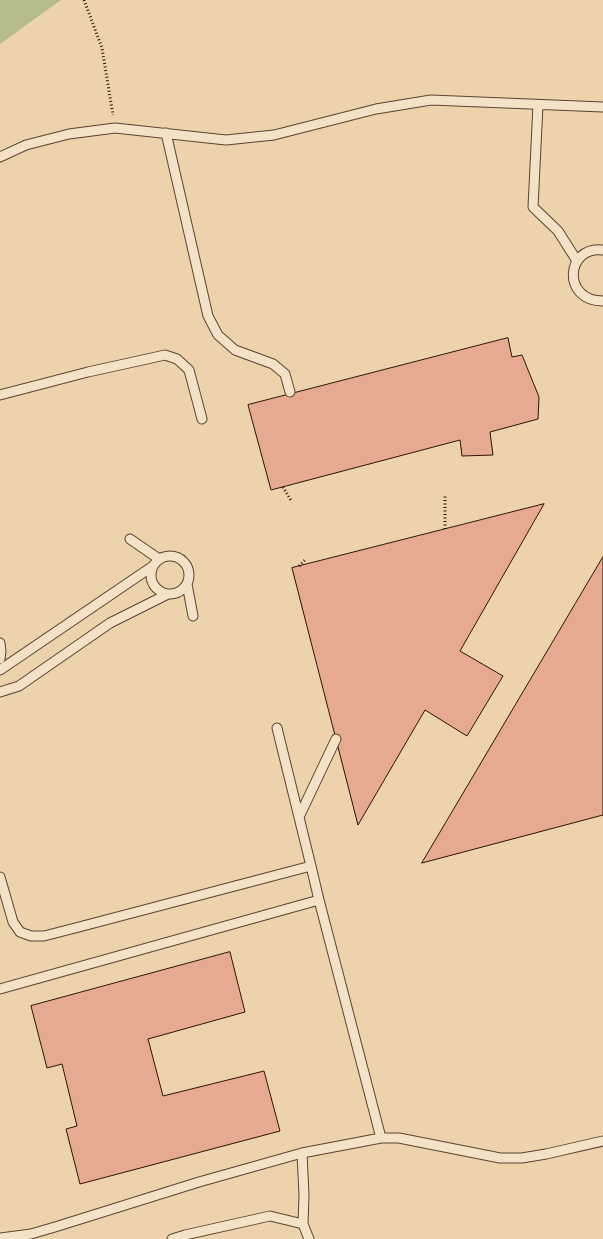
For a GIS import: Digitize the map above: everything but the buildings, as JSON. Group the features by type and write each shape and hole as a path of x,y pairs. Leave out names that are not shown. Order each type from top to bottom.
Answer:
{"lane":[{"path":"0,157 26,145 69,134 115,128 226,140 274,135 376,109 431,100 603,107"},
{"path":"538,105 533,207 558,231 577,261"},
{"path":"166,134 208,316 218,335 236,350 273,364 285,374 290,392"},
{"path":"603,250 584,254 577,261 573,277 575,286 586,298 603,301"},
{"path":"0,396 88,372 165,355 177,359 189,370 202,419"},
{"path":"130,539 156,563"},
{"path":"0,670 165,556 171,555 184,560 190,572 188,584 193,616"},
{"path":"156,563 151,572 154,584 162,592 168,594"},
{"path":"0,692 19,686 110,623 168,594 179,592 188,584"},
{"path":"0,644 0,659"},
{"path":"277,728 319,900 382,1138"},
{"path":"299,817 336,740"},
{"path":"0,877 13,922 20,932 31,936 44,936 311,866"},
{"path":"0,989 319,900"},
{"path":"0,1238 31,1234 302,1153 382,1138 399,1138 500,1158 522,1158 603,1141"},
{"path":"302,1153 303,1224 309,1239"},
{"path":"172,1239 185,1234 270,1216 303,1224"}],"path":[{"path":"84,0 102,48 115,128"},
{"path":"283,487 292,502"},
{"path":"445,496 445,529"},
{"path":"299,566 305,560"}],"green space":[{"path":"0,0 61,0 0,44"}]}
